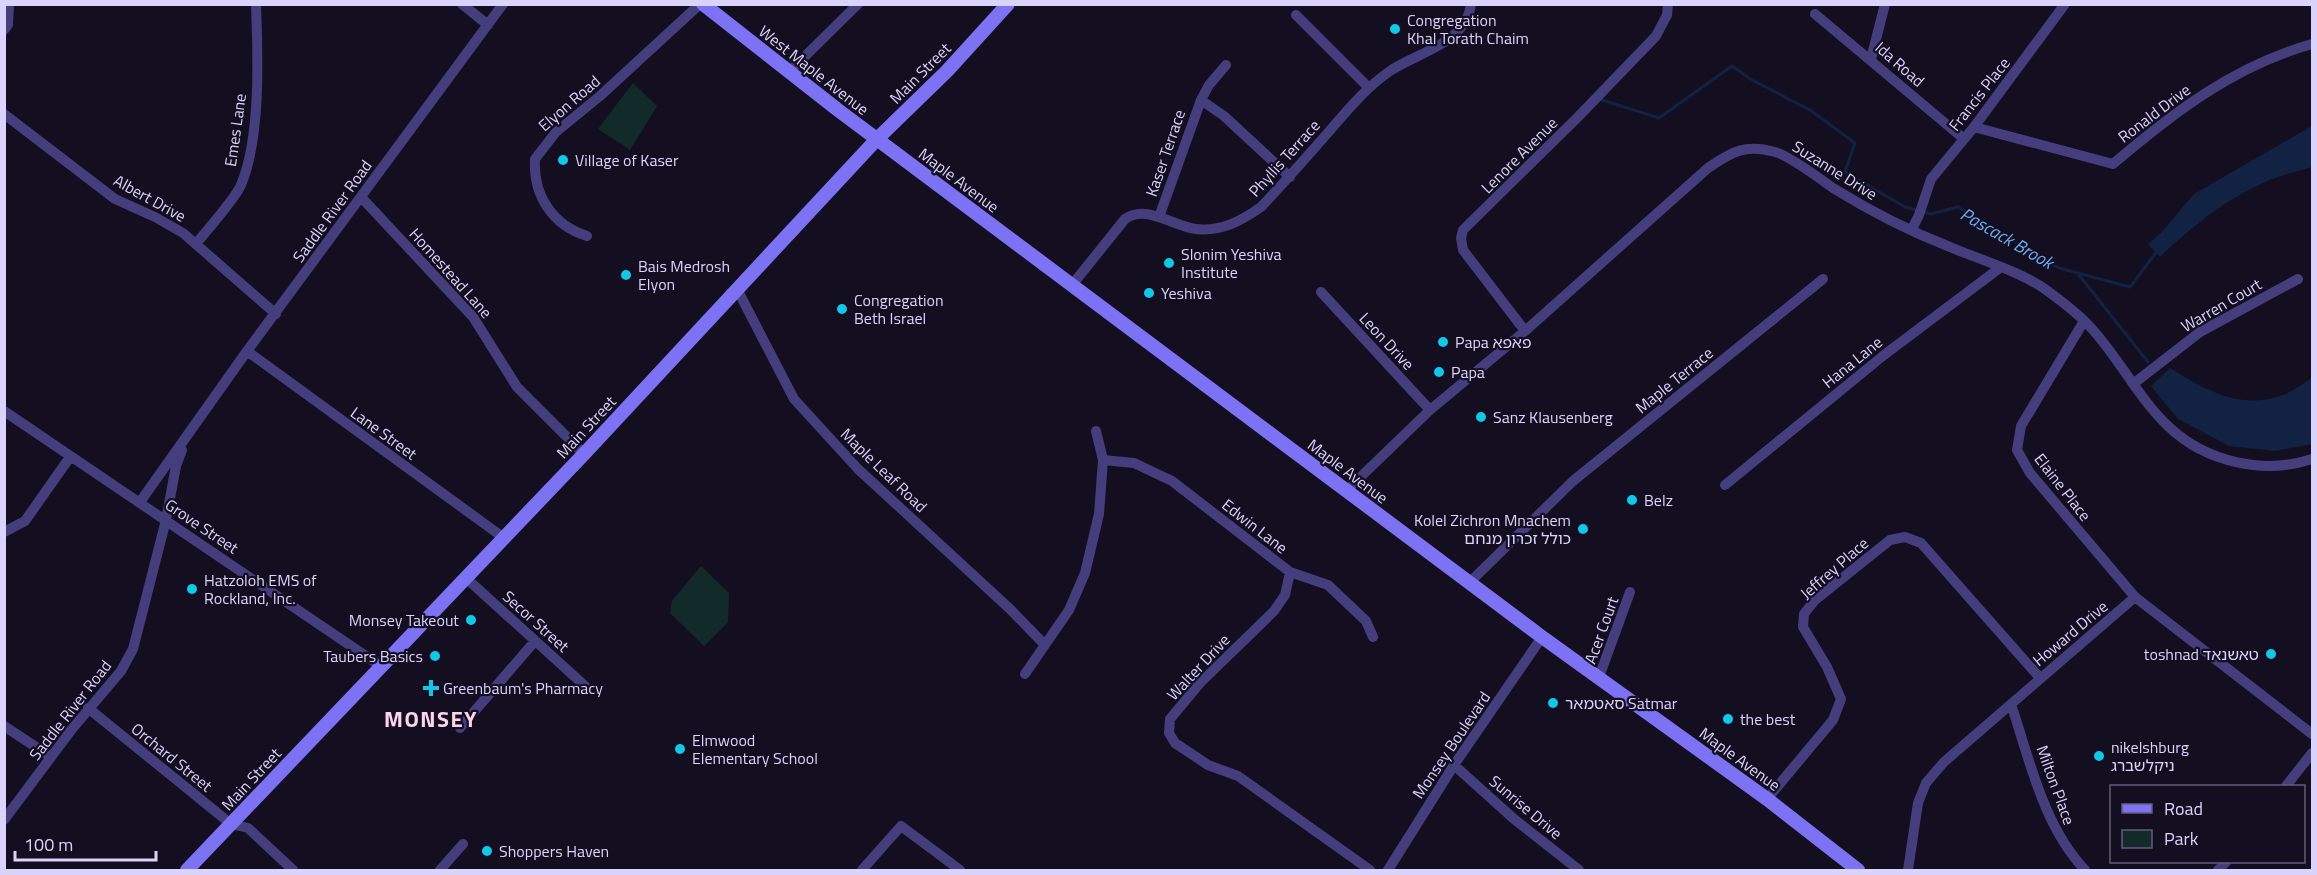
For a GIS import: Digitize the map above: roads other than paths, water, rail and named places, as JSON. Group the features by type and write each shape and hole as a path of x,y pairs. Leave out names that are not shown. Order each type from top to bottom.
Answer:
{"street":[{"path":"4,30 8,25 9,4"},
{"name":"Emes Lane","path":"196,244 241,186 251,147 257,80 256,4"},
{"path":"462,4 488,25"},
{"name":"Saddle River Road","path":"140,502 247,351 503,4"},
{"name":"West Maple Avenue","path":"701,4 877,139"},
{"name":"Elyon Road","path":"587,236 561,223 541,198 537,187 535,159 556,132 600,96 701,4"},
{"path":"789,72 858,4"},
{"name":"Main Street","path":"187,870 318,730 466,579 877,139 947,71 1008,4"},
{"name":"Phyllis Terrace","path":"1072,285 1125,219 1138,212 1159,217 1177,226 1197,229 1224,226 1242,220 1261,207 1368,87 1392,70 1454,35 1463,27 1470,14 1471,4"},
{"name":"Lenore Avenue","path":"1525,331 1463,250 1461,238 1463,230 1577,118 1656,36 1667,15 1668,4"},
{"path":"1871,59 1885,4"},
{"name":"Francis Place","path":"1911,229 1921,210 1931,179 1974,127 2066,4"},
{"name":"Ida Road","path":"1815,14 1964,139"},
{"path":"1296,15 1368,87"},
{"name":"Ronald Drive","path":"1974,127 2113,164 2166,119 2229,77 2285,52 2313,44"},
{"name":"Kaser Terrace","path":"1159,217 1201,100 1209,85 1226,65"},
{"name":"Kaser Terrace","path":"1201,100 1224,116 1290,177"},
{"name":"Albert Drive","path":"4,114 115,199 183,233 276,314"},
{"name":"Maple Avenue","path":"877,139 1542,638 1767,799 1858,870"},
{"name":"Suzanne Drive","path":"1346,491 1430,410 1525,331 1708,168 1732,152 1755,148 1778,153 1866,208 1948,247 2001,267 2046,289 2094,331 2133,384 2169,427 2194,445 2221,458 2250,465 2286,465 2313,459"},
{"name":"Homestead Lane","path":"361,197 473,317 517,387 584,454"},
{"name":"Hana Lane","path":"1725,484 1884,355 2001,267"},
{"name":"Maple Terrace","path":"1469,583 1573,481 1823,279"},
{"name":"Warren Court","path":"2133,384 2200,332 2298,279"},
{"name":"Maple Leaf Road","path":"737,289 794,399 858,469 1010,609 1045,645"},
{"name":"Leon Drive","path":"1321,291 1430,410"},
{"name":"Elaine Place","path":"2084,321 2021,426 2018,450 2030,473 2135,597"},
{"name":"Lane Street","path":"247,351 504,538"},
{"name":"Grove Street","path":"4,411 382,667"},
{"path":"1025,674 1069,610 1085,573 1099,514 1103,460 1096,431"},
{"name":"Saddle River Road","path":"4,820 88,708 121,671 132,649 166,520 176,466 187,436"},
{"path":"4,532 25,521 70,457"},
{"name":"Edwin Lane","path":"1103,460 1134,463 1172,481 1290,572 1328,585 1366,621 1373,637"},
{"name":"Jeffrey Place","path":"1767,799 1833,720 1841,699 1827,667 1803,627 1804,614 1815,600 1890,540 1905,537 1920,543 2040,678"},
{"name":"Walter Drive","path":"1290,572 1285,595 1274,610 1200,683 1170,719 1169,734 1175,743 1208,765 1238,776 1370,870"},
{"name":"Secor Street","path":"466,579 585,686"},
{"name":"Acer Court","path":"1599,677 1630,592"},
{"path":"2135,597 2313,734"},
{"name":"Howard Drive","path":"1908,870 1918,803 1926,783 1944,762 2135,597"},
{"name":"Monsey Boulevard","path":"1388,870 1454,765 1542,638"},
{"path":"460,728 535,641"},
{"name":"Milton Place","path":"2011,704 2052,824 2063,844 2085,870"},
{"name":"Orchard Street","path":"88,708 231,824 248,828 293,870"},
{"path":"4,726 51,757"},
{"path":"2287,785 2313,753"},
{"name":"Sunrise Drive","path":"1454,765 1514,819 1579,870"},
{"path":"862,870 901,826 960,870"},
{"path":"440,870 463,844"}],"water":[{"path":"2312,126 2312,167 2272,179 2241,194 2199,223 2160,257 2148,244 2160,234 2194,194"},
{"path":"2170,368 2209,390 2236,399 2250,400 2265,400 2284,395 2312,378 2312,444 2275,451 2229,446 2178,419 2151,386"}],"waterway":[{"name":"Pascack Brook","path":"1602,100 1659,118 1732,66 1752,80 1810,110 1855,143 1845,172 1905,207 1931,214 1958,207 2059,268 2130,287 2158,250"},
{"path":"2079,275 2148,362"}],"place":[{"name":"Congregation Khal Torath Chaim","path":"1395,29"},
{"name":"Village of Kaser","path":"563,160"},
{"name":"Slonim Yeshiva Institute","path":"1169,263"},
{"name":"Bais Medrosh Elyon","path":"626,275"},
{"name":"Yeshiva","path":"1149,293"},
{"name":"Congregation Beth Israel","path":"842,309"},
{"name":"Papa פאפא","path":"1443,342"},
{"name":"Papa","path":"1439,372"},
{"name":"Sanz Klausenberg","path":"1481,417"},
{"name":"Belz","path":"1632,500"},
{"name":"Kolel Zichron Mnachem כולל זכרון מנחם","path":"1583,529"},
{"name":"Hatzoloh EMS of Rockland, Inc.","path":"192,589"},
{"name":"Monsey Takeout","path":"471,620"},
{"name":"toshnad טאשנאד","path":"2271,654"},
{"name":"Taubers Basics","path":"435,656"},
{"name":"Greenbaum's Pharmacy","path":"431,688"},
{"name":"סאטמאר Satmar","path":"1553,703"},
{"name":"the best","path":"1728,719"},
{"name":"Elmwood Elementary School","path":"680,749"},
{"name":"nikelshburg ניקלשברג","path":"2099,756"},
{"name":"Shoppers Haven","path":"487,851"}],"district":[{"name":"MONSEY","path":"431,719"}]}
